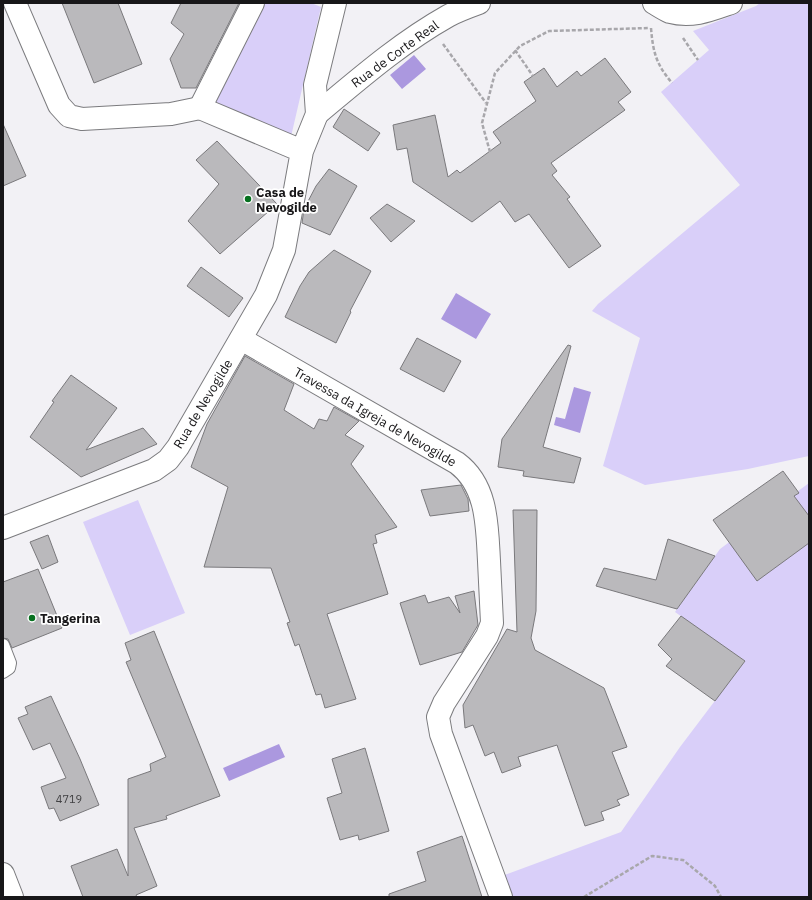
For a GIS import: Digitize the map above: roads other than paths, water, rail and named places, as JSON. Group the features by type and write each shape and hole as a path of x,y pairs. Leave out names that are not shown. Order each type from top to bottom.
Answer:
{"street":[{"path":"15,3 59,105 69,116 82,119 164,115 200,108 302,151"},
{"path":"200,108 253,3"},
{"path":"317,114 315,85 335,3"},
{"name":"Rua de Corte Real","path":"317,114 376,65 430,27 449,16 479,3"},
{"path":"654,3 669,12 688,15 706,12 731,3"},
{"name":"Rua de Nevogilde","path":"3,528 154,470 168,460 178,447 266,295 284,250 302,151 317,114"},
{"name":"Travessa da Igreja de Nevogilde","path":"241,339 457,463 471,476 479,492 487,518 492,623 487,636 444,704 438,718 441,734 501,897"},
{"path":"3,874 12,897"}],"lane":[{"path":"3,645 10,663 9,668 3,672"}],"place":[{"name":"Casa de Nevogilde","path":"248,199"},
{"name":"Tangerina","path":"32,618"}]}
